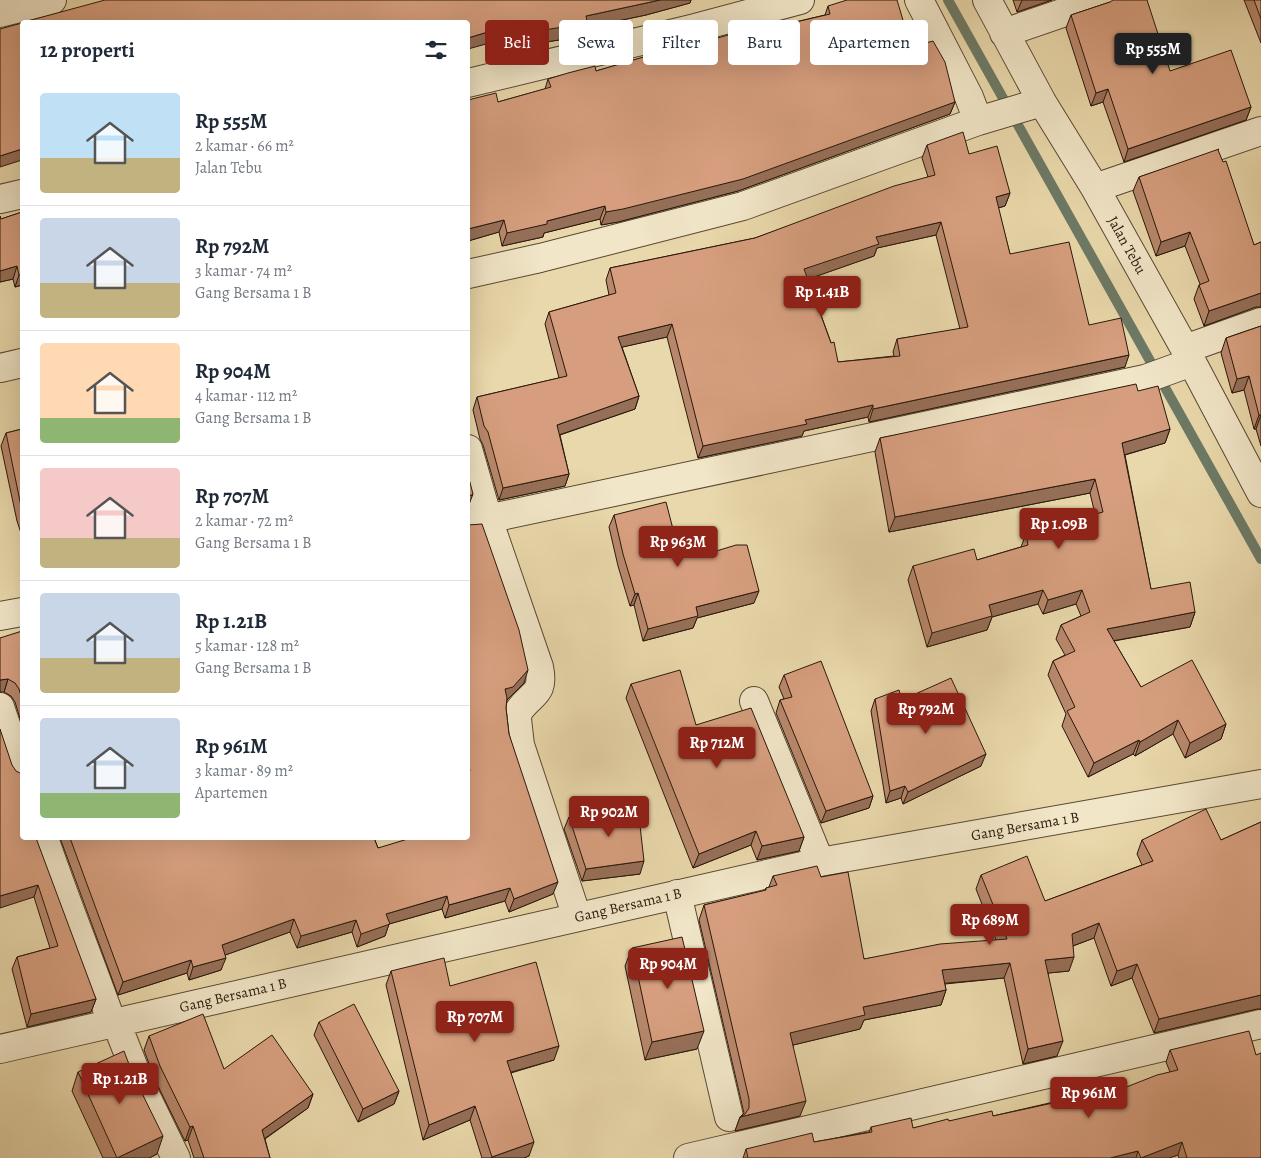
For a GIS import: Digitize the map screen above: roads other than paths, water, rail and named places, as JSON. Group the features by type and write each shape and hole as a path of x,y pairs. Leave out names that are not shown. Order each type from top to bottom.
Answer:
{"street":[{"path":"0,13 52,0"},
{"path":"470,83 800,0"},
{"path":"919,0 969,97 983,120"},
{"name":"Jalan Tebu","path":"987,0 1036,104 1096,188 1261,493"},
{"path":"1004,33 1100,0"},
{"path":"470,274 540,258 743,206 983,120 1036,104"},
{"path":"1096,188 1261,131"},
{"path":"0,199 20,194"},
{"path":"478,521 1145,379 1261,322"},
{"path":"0,368 20,363"},
{"path":"470,463 478,521 539,667 540,687 518,712 520,745 577,916"},
{"path":"0,616 20,612"},
{"path":"754,701 820,862"},
{"path":"0,707 20,766"},
{"name":"Gang Bersama 1 B","path":"0,1049 820,862 1261,784"},
{"path":"45,840 59,882 114,1022 141,1086 176,1158"},
{"path":"677,894 729,1117"},
{"path":"688,1158 1261,1024"}],"waterway":[{"path":"948,0 1261,559"}]}
